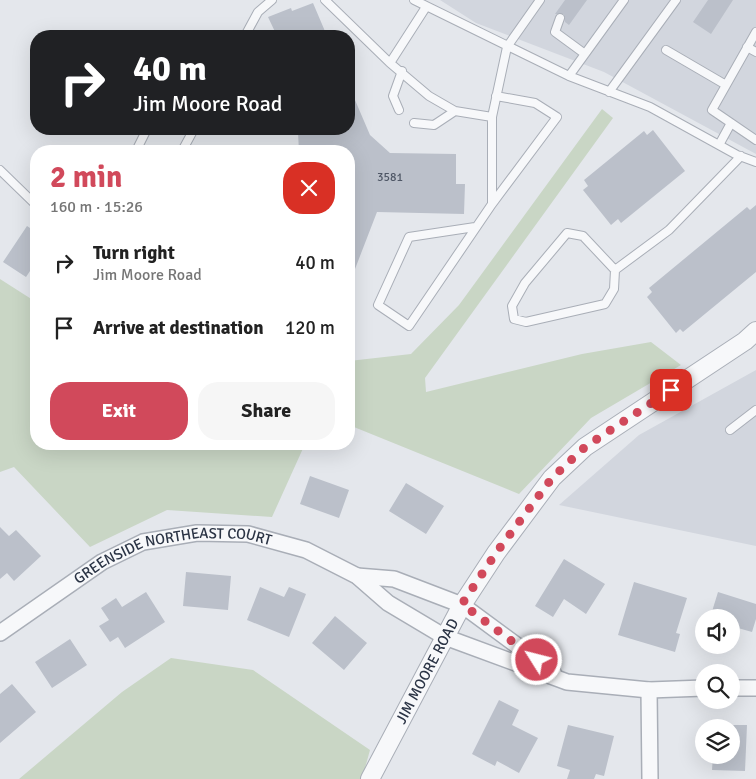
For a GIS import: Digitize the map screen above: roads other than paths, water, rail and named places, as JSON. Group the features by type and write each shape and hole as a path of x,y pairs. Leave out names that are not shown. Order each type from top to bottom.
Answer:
{"street":[{"name":"JIM MOORE ROAD","path":"370,779 462,604 496,553 552,478 585,447 745,341 756,331"},
{"name":"GREENSIDE NORTHEAST COURT","path":"0,633 102,562 143,542 197,534 248,534 306,550 356,576 388,602 445,637 567,682 649,690 695,688"},
{"name":"GREENSIDE NORTHEAST COURT","path":"356,576 394,579 462,604 567,682"},
{"path":"740,688 756,688"},
{"path":"649,690 650,779"}],"lane":[{"path":"248,30 258,12 272,0"},
{"path":"325,0 390,63 402,71 429,96 455,111 492,117"},
{"path":"414,0 569,76 650,107 719,145 756,162"},
{"path":"492,204 492,117 507,47 540,0"},
{"path":"569,76 624,0"},
{"path":"610,92 676,0"},
{"path":"390,63 426,7"},
{"path":"560,18 555,32 559,37 585,54"},
{"path":"756,32 712,110 756,140"},
{"path":"748,47 756,52"},
{"path":"666,50 726,85"},
{"path":"400,110 393,96 402,71"},
{"path":"475,227 409,237 378,306 409,326 475,227 558,117 535,103 496,96"},
{"path":"414,123 434,125 455,111"},
{"path":"719,145 731,123"},
{"path":"616,270 583,236 567,233 525,283 512,306 514,319 526,322 605,304 614,289 616,270 669,230 741,156"},
{"path":"0,170 30,199"},
{"path":"730,430 756,410"}]}
